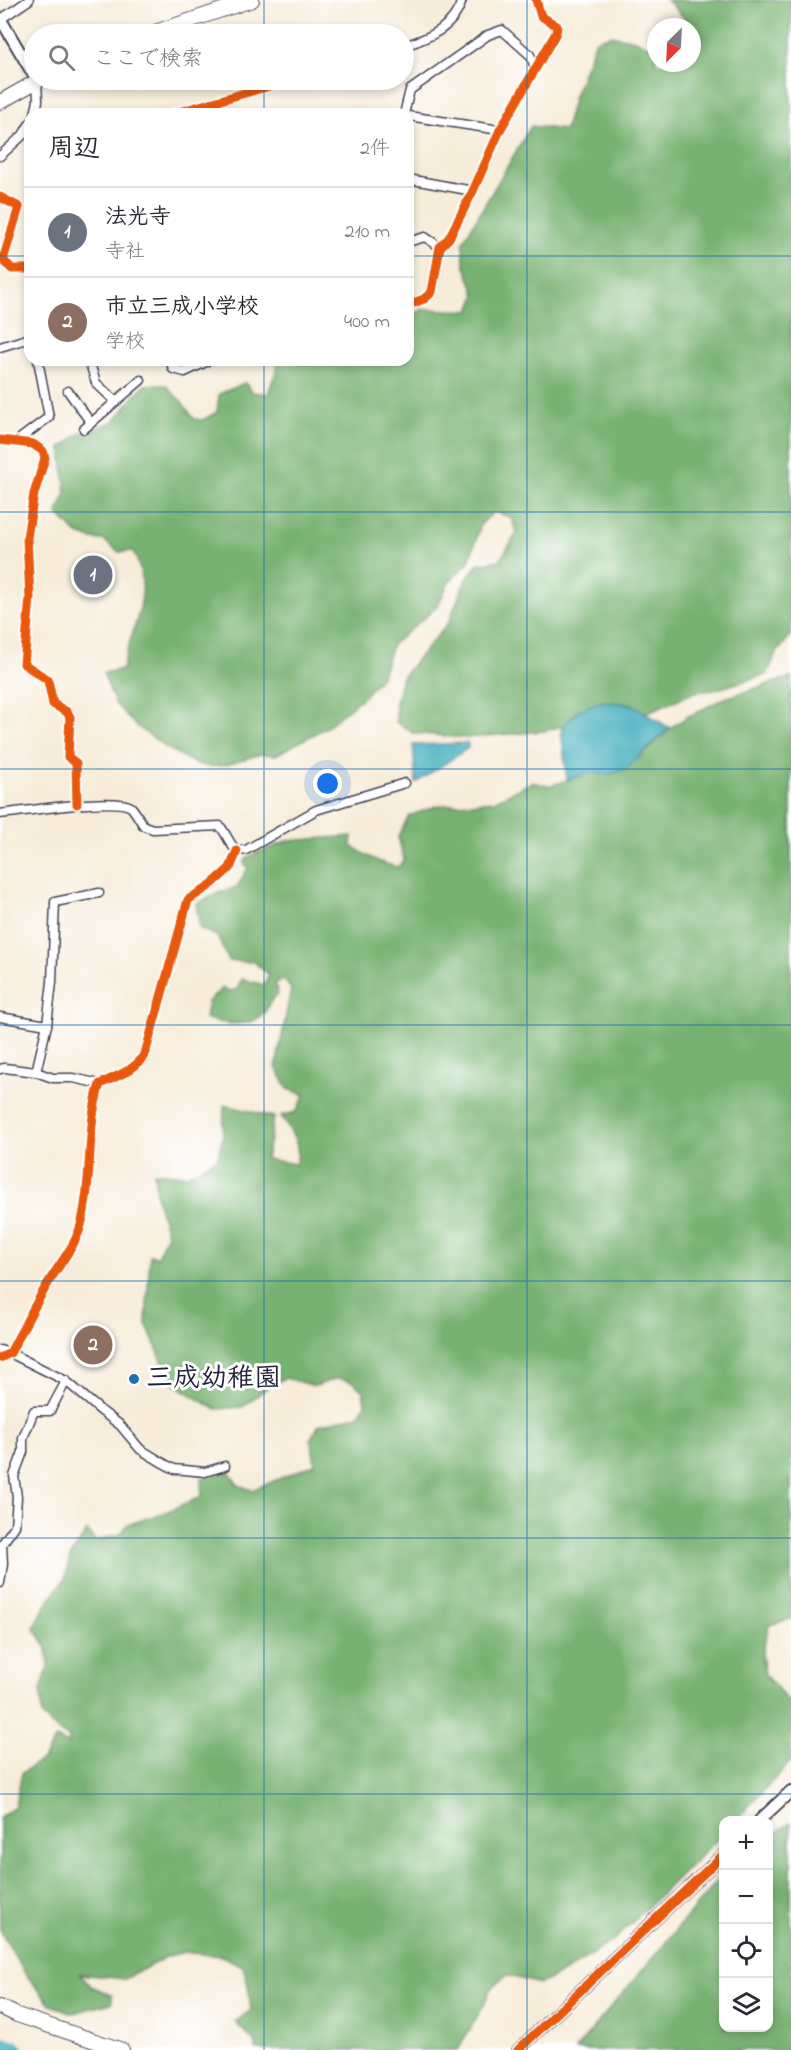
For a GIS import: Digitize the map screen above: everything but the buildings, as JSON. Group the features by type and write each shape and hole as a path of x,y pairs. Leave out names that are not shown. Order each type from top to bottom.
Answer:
{"highway":[{"path":"179,24 252,0"},
{"path":"0,102 24,87"},
{"path":"0,2007 17,2015 122,2050"}],"street":[{"path":"24,58 0,18 29,0"},
{"path":"414,43 427,39 442,29 452,19 462,0"},
{"path":"414,303 424,299 432,292 440,247 449,238 500,130 556,33 557,26 542,16 536,0"},
{"path":"414,87 488,35 502,30 531,55 535,67"},
{"path":"36,108 38,90"},
{"path":"203,108 259,90"},
{"path":"406,108 410,90"},
{"path":"414,117 500,130"},
{"path":"0,156 24,133"},
{"path":"414,180 473,191"},
{"path":"0,197 19,207 3,260 12,270 24,269"},
{"path":"414,240 425,237 440,247"},
{"path":"0,347 24,340"},
{"path":"18,442 49,417 39,366"},
{"path":"90,366 96,383 116,402"},
{"path":"172,366 173,369 185,372 198,366"},
{"path":"68,391 87,426 141,380"},
{"path":"0,440 33,444 43,451 45,458 34,494 27,538 30,598 24,664 48,680 53,704 67,712 70,717 68,757 76,763 78,804"},
{"path":"0,814 78,804 123,804 131,808 144,826 153,829 220,826 237,851 246,850 316,810 405,783"},
{"path":"0,1069 36,1072 53,1078 73,1078 100,1084 140,1063 146,1054 188,900 213,884 230,868 237,851"},
{"path":"36,1072 47,1025 52,982 55,902 99,893"},
{"path":"0,1017 47,1025"},
{"path":"0,1358 10,1353 50,1279 67,1257 78,1236 87,1184 95,1101 100,1084"},
{"path":"0,1350 66,1381 120,1425 140,1449 163,1463 174,1468 205,1472 225,1466"},
{"path":"0,1582 3,1564 1,1543 15,1526 17,1497 14,1476 22,1452 23,1438 34,1411 50,1411 66,1381"},
{"path":"765,1816 791,1791"},
{"path":"518,2050 719,1858"}],"green space":[{"path":"667,0 791,0 791,635 775,655 768,674 714,690 695,692 646,713 631,704 579,710 565,725 545,731 465,738 413,733 396,722 396,701 402,677 449,622 465,581 478,564 500,560 517,533 511,517 494,512 481,524 469,562 449,582 437,607 392,645 382,675 364,696 327,727 276,755 261,754 227,765 209,767 194,763 169,749 135,725 115,703 103,673 123,669 140,610 142,582 140,567 133,551 119,552 103,540 76,533 57,513 66,493 61,448 79,434 113,422 144,385 165,385 182,402 194,419 203,420 217,412 219,394 245,383 252,392 268,394 278,366 414,366 414,314 424,309 470,311 476,295 464,264 463,242 531,126 565,130 574,96 596,40 611,35 647,45 647,72 701,72 701,18 684,18"},
{"path":"791,677 791,1619 769,1625 762,1653 765,1675 791,1704 791,1761 740,1816 719,1816 719,1838 615,1939 565,1972 540,1984 506,1975 490,1990 458,2050 256,2050 256,2043 235,2022 251,2010 243,1966 222,1956 183,1952 166,1957 125,1979 80,1974 91,1986 112,1995 112,2003 73,2013 51,2005 24,1972 0,1930 0,1818 15,1806 22,1773 44,1758 56,1738 68,1744 69,1737 58,1731 42,1716 41,1690 48,1667 47,1648 34,1627 49,1600 65,1579 70,1557 87,1531 95,1541 121,1534 127,1525 166,1512 202,1496 201,1478 229,1472 238,1485 252,1490 315,1464 311,1438 319,1425 359,1415 365,1403 363,1391 353,1382 338,1378 315,1386 285,1378 270,1385 243,1407 215,1409 171,1382 146,1323 150,1255 157,1257 167,1234 157,1199 154,1172 187,1175 217,1159 223,1136 224,1105 274,1117 266,1159 296,1164 297,1144 281,1116 296,1112 305,1095 288,1089 276,1067 291,989 284,980 275,983 278,995 271,1001 264,1013 252,1021 236,1024 205,1018 208,1002 222,988 230,991 238,989 241,979 264,985 269,975 254,962 229,961 217,936 200,929 196,904 237,887 248,868 244,864 247,857 287,841 352,836 351,845 362,853 379,862 399,867 404,859 398,837 409,816 436,806 494,801 532,782 550,786 591,772 607,775 648,750 670,728 725,698"},
{"path":"791,1822 791,2050 575,2050 719,1879 719,2032 773,2032 773,1835"}],"water":[{"path":"602,701 631,704 670,728 626,769 607,775 591,772 567,780 561,729 579,710"},
{"path":"468,743 468,748 416,783 413,745"}],"waterway":[{"path":"0,2045 15,2050"}],"cycle path":[{"path":"414,303 424,299 432,292 440,247 449,238 500,130 556,33 557,26 541,16 536,0"},
{"path":"193,108 255,90"},
{"path":"0,197 19,207 3,260 12,269 24,269"},
{"path":"0,440 33,444 43,451 45,458 34,494 27,538 30,598 24,664 48,680 53,704 67,712 70,717 68,757 76,763 77,804"},
{"path":"0,1358 10,1353 80,1229 87,1187 93,1118 100,1084 131,1068 145,1054 188,900 212,884 230,868 237,851"},
{"path":"518,2050 719,1859"}],"place":[{"name":"法光寺","path":"93,575"},
{"name":"市立三成小学校","path":"93,1345"},
{"name":"三成幼稚園","path":"134,1379"}]}
